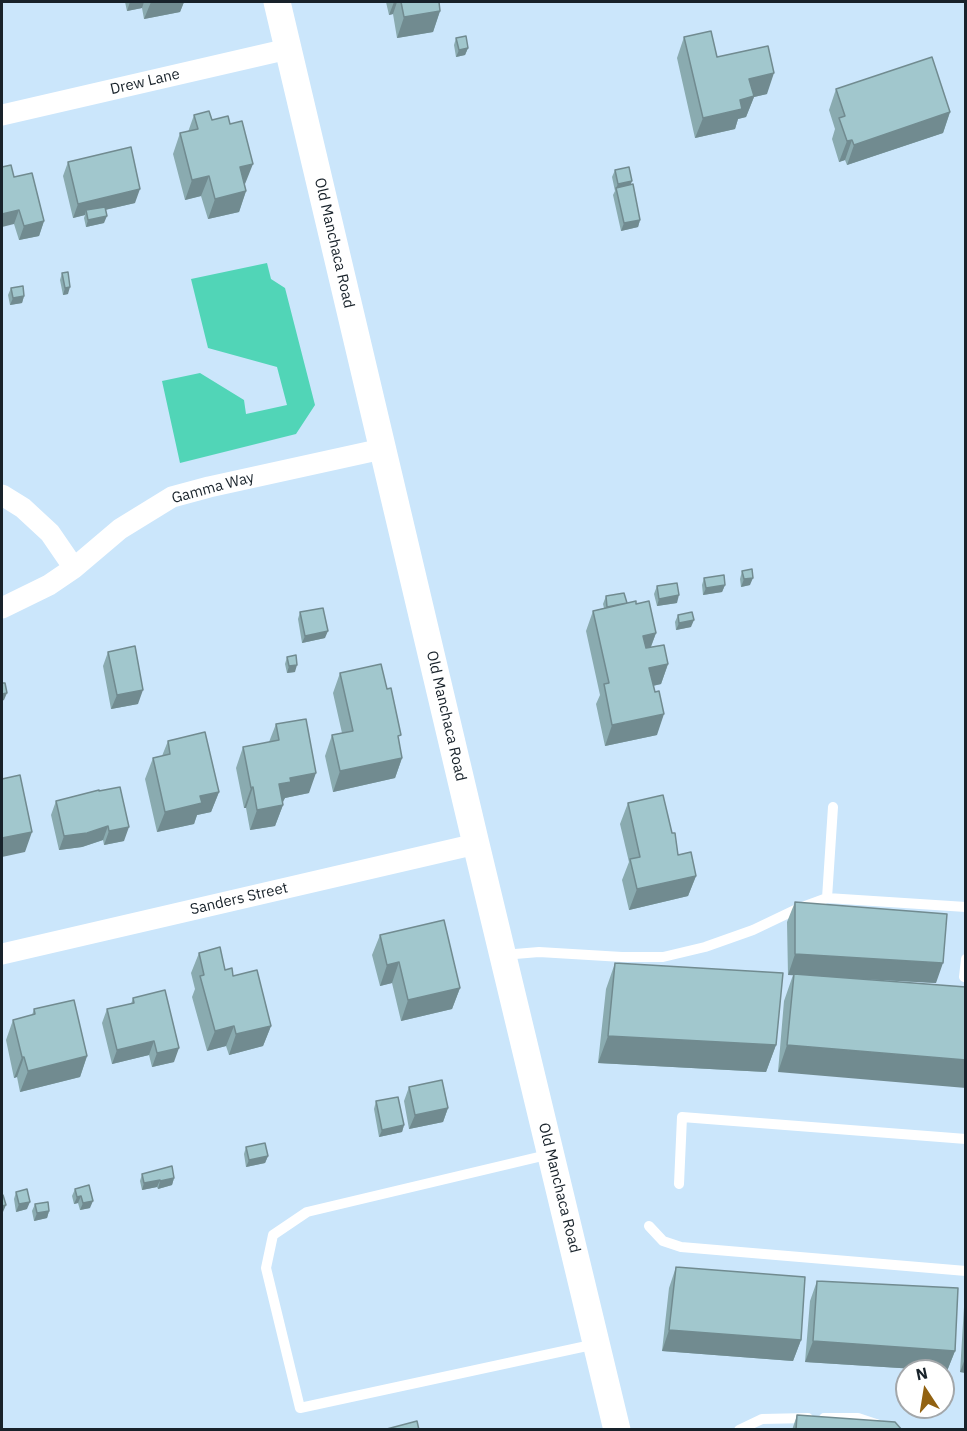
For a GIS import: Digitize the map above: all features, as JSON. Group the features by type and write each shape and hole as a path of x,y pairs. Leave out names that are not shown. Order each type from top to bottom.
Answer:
{"street":[{"name":"Old Manchaca Road","path":"278,2 382,449 617,1430"},
{"name":"Drew Lane","path":"2,115 288,49"},
{"name":"Gamma Way","path":"2,608 49,585 74,568 120,529 172,497 382,449"},
{"path":"2,495 23,508 50,532 74,568"},
{"name":"Sanders Street","path":"2,954 476,844"}],"lane":[{"path":"826,898 833,807"},
{"path":"503,955 539,952 663,957 705,947 753,930 826,898 966,907"},
{"path":"964,977 966,959"},
{"path":"679,1184 682,1117 966,1139"},
{"path":"551,1154 307,1212 273,1235 266,1268 300,1408 597,1344"},
{"path":"649,1226 663,1241 681,1247 966,1271"},
{"path":"739,1430 762,1419 858,1418 894,1430"}],"shaded area":[{"path":"267,263 271,279 285,288 315,405 296,434 180,463 162,381 200,373 244,400 246,414 287,405 277,367 208,348 191,279"}],"building":[{"path":"401,2 439,2 440,11 404,17"},
{"path":"711,31 717,57 768,46 774,73 749,79 754,96 740,100 742,109 703,118 684,37"},
{"path":"466,36 468,48 459,50 456,38"},
{"path":"932,57 950,112 854,145 852,140 847,141 839,118 845,116 836,89"},
{"path":"209,111 212,120 228,116 230,124 242,121 253,164 240,167 246,191 215,199 209,176 192,180 180,133 198,129 194,115"},
{"path":"131,147 140,189 78,204 68,162"},
{"path":"11,165 14,177 32,173 44,221 24,226 19,210 2,214 2,167"},
{"path":"629,167 632,181 618,184 615,170"},
{"path":"633,184 640,220 624,223 616,188"},
{"path":"105,207 107,216 88,220 86,210"},
{"path":"68,272 70,287 65,288 62,273"},
{"path":"23,286 24,296 13,298 11,288"},
{"path":"752,569 753,578 744,579 742,571"},
{"path":"724,575 725,585 706,588 704,578"},
{"path":"677,583 679,595 659,599 657,586"},
{"path":"624,593 627,603 607,607 606,596"},
{"path":"636,601 636,604 649,601 656,633 643,636 646,648 664,645 668,664 649,668 655,692 659,691 664,714 612,725 604,684 609,683 593,611"},
{"path":"323,608 328,631 305,636 300,612"},
{"path":"692,612 694,620 679,623 678,615"},
{"path":"135,646 143,690 117,695 108,652"},
{"path":"296,655 297,665 289,666 287,657"},
{"path":"381,664 387,689 391,688 401,735 398,736 402,758 340,771 332,735 353,731 340,673"},
{"path":"2,683 5,683 7,693 2,694"},
{"path":"306,719 316,773 290,778 291,782 279,784 283,805 257,810 243,747 279,740 276,724"},
{"path":"205,732 219,792 200,796 202,803 165,812 153,758 170,754 168,741"},
{"path":"20,775 32,832 2,838 2,779"},
{"path":"120,787 129,827 109,831 108,826 87,833 64,836 56,801"},
{"path":"663,795 672,833 675,833 678,855 691,852 696,876 637,889 630,859 640,857 628,803"},
{"path":"795,902 947,914 943,963 795,954"},
{"path":"444,920 460,988 408,1000 399,962 387,965 380,935"},
{"path":"220,947 225,970 232,968 233,976 257,970 271,1026 236,1034 234,1026 215,1031 200,976 204,975 199,953"},
{"path":"615,963 783,973 776,1045 608,1036"},
{"path":"794,974 966,987 966,1060 787,1045"},
{"path":"165,990 179,1048 157,1053 154,1041 117,1050 107,1009 134,1003 133,998"},
{"path":"74,1000 87,1056 28,1071 24,1057 22,1057 13,1020 35,1014 34,1009"},
{"path":"442,1080 448,1108 415,1115 409,1087"},
{"path":"398,1097 404,1125 382,1130 376,1101"},
{"path":"265,1143 268,1156 249,1160 246,1147"},
{"path":"172,1166 174,1178 144,1183 142,1174"},
{"path":"89,1185 93,1201 83,1203 81,1196 77,1197 75,1189"},
{"path":"27,1189 30,1202 19,1204 16,1192"},
{"path":"2,1195 6,1205 2,1206"},
{"path":"48,1202 49,1211 37,1213 35,1204"},
{"path":"676,1267 805,1277 801,1340 669,1330"},
{"path":"817,1281 958,1288 955,1351 813,1341"},
{"path":"797,1415 895,1422 902,1430 796,1430"},
{"path":"417,1421 419,1430 383,1430"}]}
